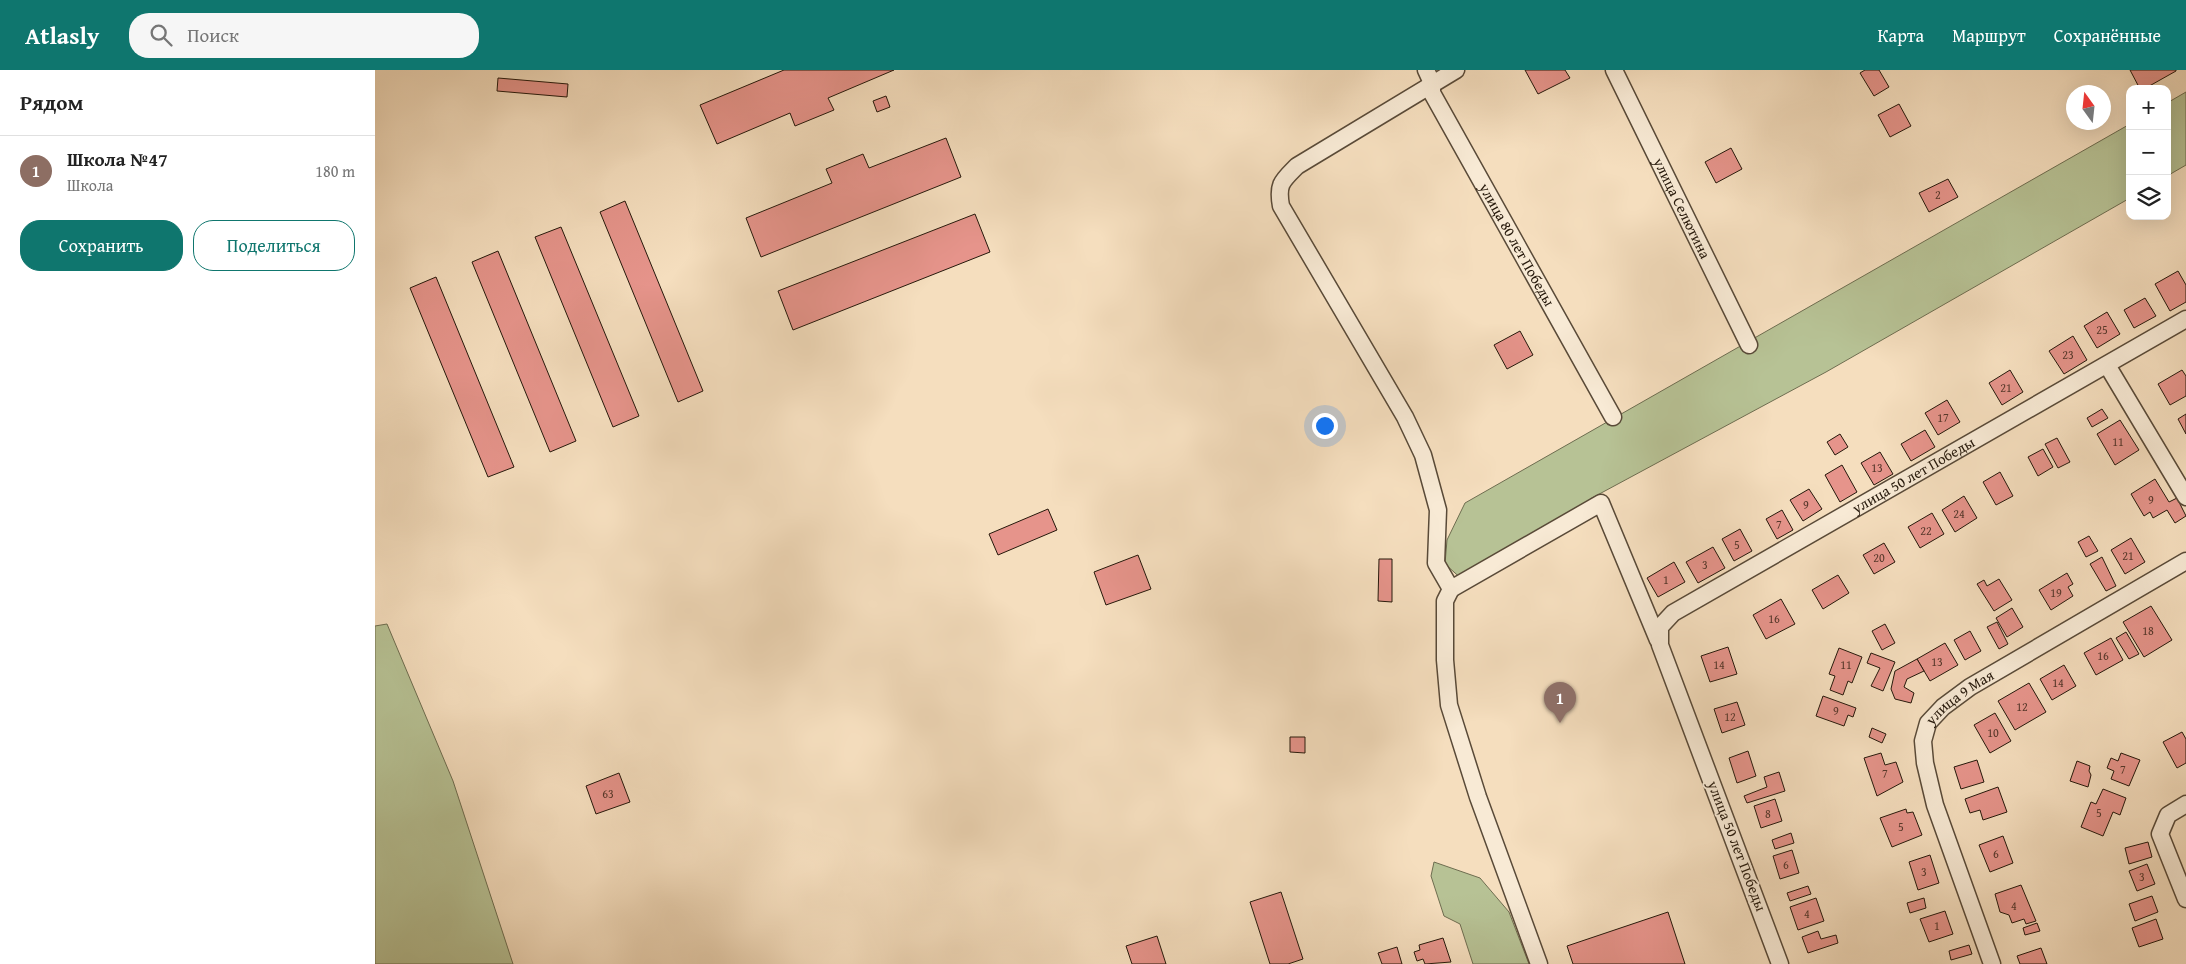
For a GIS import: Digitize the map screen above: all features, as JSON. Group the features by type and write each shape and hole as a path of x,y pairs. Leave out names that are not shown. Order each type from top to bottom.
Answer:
{"street":[{"path":"1456,70 1429,77 1297,166 1281,182 1278,192 1281,206 1405,416 1423,455 1438,510 1436,563 1451,589 1445,601 1445,660 1449,704 1478,797 1539,964"},
{"name":"улица Селютина","path":"1614,70 1749,346"},
{"name":"улица 80 лет Победы","path":"1429,77 1432,92 1613,417"},
{"name":"улица 50 лет Победы","path":"1660,645 1660,627 1673,614 2186,319"},
{"path":"2107,365 2186,497"},
{"name":"улица 50 лет Победы","path":"1451,589 1601,503 1660,645 1780,964"},
{"name":"улица 9 Мая","path":"1992,964 1935,805 1925,763 1923,741 1929,723 1943,707 1970,687 2186,561"},
{"path":"2186,804 2168,814 2160,834 2186,900"}],"green space":[{"path":"2186,92 2186,165 2171,174 2171,130 2171,101"},
{"path":"2126,126 2126,200 1826,372 1590,499 1579,513 1464,581 1445,564 1447,540 1465,503"},
{"path":"387,624 453,781 513,964 375,964 375,626"},
{"path":"1434,862 1480,878 1509,912 1529,964 1473,964 1460,924 1444,916 1431,876"}],"building":[{"path":"784,70 894,70 828,98 834,110 795,126 790,113 717,144 700,105"},
{"path":"1525,70 1565,70 1570,78 1538,94"},
{"path":"1865,70 1879,70 1889,87 1874,96 1860,73"},
{"path":"2130,70 2176,70 2151,85 2138,85"},
{"path":"498,78 568,84 567,97 497,91"},
{"path":"886,96 890,107 877,112 873,101"},
{"path":"1899,104 1911,126 1890,137 1878,115"},
{"path":"946,138 961,177 761,257 746,218 832,183 826,169 863,154 869,168"},
{"path":"1731,148 1742,169 1716,183 1705,162"},
{"path":"1948,179 1958,197 1929,212 1919,193"},
{"path":"625,201 703,391 678,402 600,212"},
{"path":"975,214 990,252 793,330 778,291"},
{"path":"561,227 639,416 613,427 535,237"},
{"path":"498,251 576,441 550,452 472,262"},
{"path":"2178,271 2186,285 2186,302 2170,311 2155,284"},
{"path":"436,277 514,467 488,477 410,288"},
{"path":"2145,298 2156,316 2134,328 2124,310"},
{"path":"2107,312 2120,334 2097,348 2084,326"},
{"path":"1520,331 1533,355 1507,369 1494,345"},
{"path":"2073,336 2087,360 2064,374 2049,351"},
{"path":"2010,370 2023,392 2002,405 1989,383"},
{"path":"2182,370 2186,376 2186,396 2170,405 2158,384"},
{"path":"1947,400 1960,422 1938,435 1925,413"},
{"path":"2102,409 2108,418 2092,427 2087,418"},
{"path":"2186,414 2186,434 2178,419"},
{"path":"2120,420 2139,450 2115,465 2097,434"},
{"path":"1925,430 1935,447 1911,461 1901,444"},
{"path":"1840,434 1848,447 1835,455 1827,442"},
{"path":"2057,438 2070,462 2058,468 2045,444"},
{"path":"2043,449 2053,467 2038,476 2028,457"},
{"path":"1880,452 1893,474 1874,485 1861,463"},
{"path":"1842,465 1857,492 1840,502 1825,475"},
{"path":"2000,472 2013,496 1996,505 1983,482"},
{"path":"2155,479 2169,502 2177,498 2186,516 2175,523 2167,510 2153,518 2150,512 2144,516 2131,494"},
{"path":"1809,489 1822,509 1803,521 1790,500"},
{"path":"1964,496 1977,518 1955,532 1942,510"},
{"path":"1048,509 1057,530 998,555 989,534"},
{"path":"1782,510 1793,530 1777,539 1766,519"},
{"path":"1932,513 1944,534 1920,548 1908,527"},
{"path":"1740,529 1752,551 1734,561 1722,539"},
{"path":"2089,536 2098,551 2086,557 2078,542"},
{"path":"2131,538 2145,562 2125,574 2111,550"},
{"path":"1884,543 1895,562 1874,574 1863,555"},
{"path":"1713,547 1725,568 1698,583 1686,562"},
{"path":"1138,555 1151,589 1106,605 1094,572"},
{"path":"2102,557 2116,586 2106,591 2090,564"},
{"path":"1379,559 1392,559 1392,602 1378,601"},
{"path":"1674,562 1685,582 1658,597 1647,578"},
{"path":"2067,573 2073,584 2068,587 2073,596 2051,610 2039,590"},
{"path":"1838,575 1849,593 1823,609 1812,590"},
{"path":"1999,579 2012,600 1994,611 1977,584 1984,580 1987,586"},
{"path":"1781,599 1795,624 1766,639 1753,615"},
{"path":"2151,606 2172,640 2144,657 2123,622"},
{"path":"2012,608 2023,627 2007,637 1996,618"},
{"path":"1997,622 2008,644 1999,649 1987,627"},
{"path":"1885,624 1895,643 1882,650 1872,631"},
{"path":"1970,631 1981,651 1965,660 1954,640"},
{"path":"2126,632 2139,654 2129,659 2116,638"},
{"path":"2111,638 2123,660 2096,675 2084,653"},
{"path":"1945,643 1958,665 1930,681 1917,659"},
{"path":"1728,647 1737,674 1710,682 1701,656"},
{"path":"1839,648 1862,657 1852,683 1848,681 1843,695 1830,690 1835,676 1829,674"},
{"path":"1871,653 1895,662 1883,691 1871,686 1880,668 1867,663"},
{"path":"1917,659 1924,671 1907,679 1904,687 1914,693 1911,703 1895,699 1891,689 1895,671"},
{"path":"2064,665 2076,686 2052,700 2040,679"},
{"path":"2029,683 2046,712 2015,730 1998,701"},
{"path":"1823,696 1856,708 1853,717 1848,715 1844,726 1816,716"},
{"path":"1737,702 1745,725 1722,733 1714,709"},
{"path":"1995,713 2011,741 1990,753 1974,725"},
{"path":"1872,728 1886,734 1882,743 1869,737"},
{"path":"2182,732 2186,739 2186,763 2177,768 2163,742"},
{"path":"1290,737 1305,737 1305,753 1290,752"},
{"path":"1748,751 1756,776 1737,783 1729,758"},
{"path":"1881,753 1885,765 1896,762 1903,782 1877,796 1864,758"},
{"path":"2121,753 2140,760 2129,786 2111,779 2114,771 2107,768 2111,758 2118,761"},
{"path":"1977,760 1984,782 1961,789 1954,767"},
{"path":"2077,761 2090,766 2089,771 2091,775 2088,787 2070,781"},
{"path":"1779,772 1785,791 1747,803 1744,796 1767,787 1764,777"},
{"path":"619,773 630,802 596,814 586,786"},
{"path":"1998,787 2007,812 1983,820 1980,810 1970,813 1965,799"},
{"path":"2103,789 2126,798 2120,815 2113,812 2103,836 2081,827 2091,802 2096,804"},
{"path":"1775,799 1782,821 1761,828 1754,806"},
{"path":"1906,809 1907,813 1913,812 1922,835 1892,847 1880,818"},
{"path":"1791,833 1794,843 1775,849 1772,840"},
{"path":"2003,836 2013,863 1990,872 1979,845"},
{"path":"2148,842 2152,857 2129,864 2125,848"},
{"path":"1792,850 1799,873 1780,879 1773,856"},
{"path":"1930,855 1939,883 1918,890 1909,862"},
{"path":"2147,864 2155,884 2137,891 2129,871"},
{"path":"2021,885 2036,921 2026,924 2024,919 2012,923 2009,915 2000,912 1995,894"},
{"path":"1808,886 1811,894 1790,901 1787,893"},
{"path":"1281,892 1303,959 1288,964 1270,964 1250,902"},
{"path":"2152,896 2158,912 2135,921 2129,904"},
{"path":"1816,898 1824,921 1798,930 1790,907"},
{"path":"1924,898 1926,908 1910,913 1907,903"},
{"path":"1945,911 1953,934 1929,942 1920,919"},
{"path":"1668,912 1685,964 1573,964 1567,946"},
{"path":"2156,919 2163,939 2139,947 2132,928"},
{"path":"2037,923 2040,931 2025,935 2023,928"},
{"path":"1818,931 1821,939 1836,935 1838,943 1808,953 1802,937"},
{"path":"1157,936 1166,964 1132,964 1126,946"},
{"path":"1443,938 1451,962 1425,964 1423,959 1417,961 1414,952 1420,950 1419,945"},
{"path":"1969,945 1972,954 1951,960 1949,951"},
{"path":"1397,947 1402,964 1382,964 1378,953"},
{"path":"2041,948 2047,964 2020,964 2017,956"}],"place":[{"name":"Школа №47","path":"1560,723"}]}
